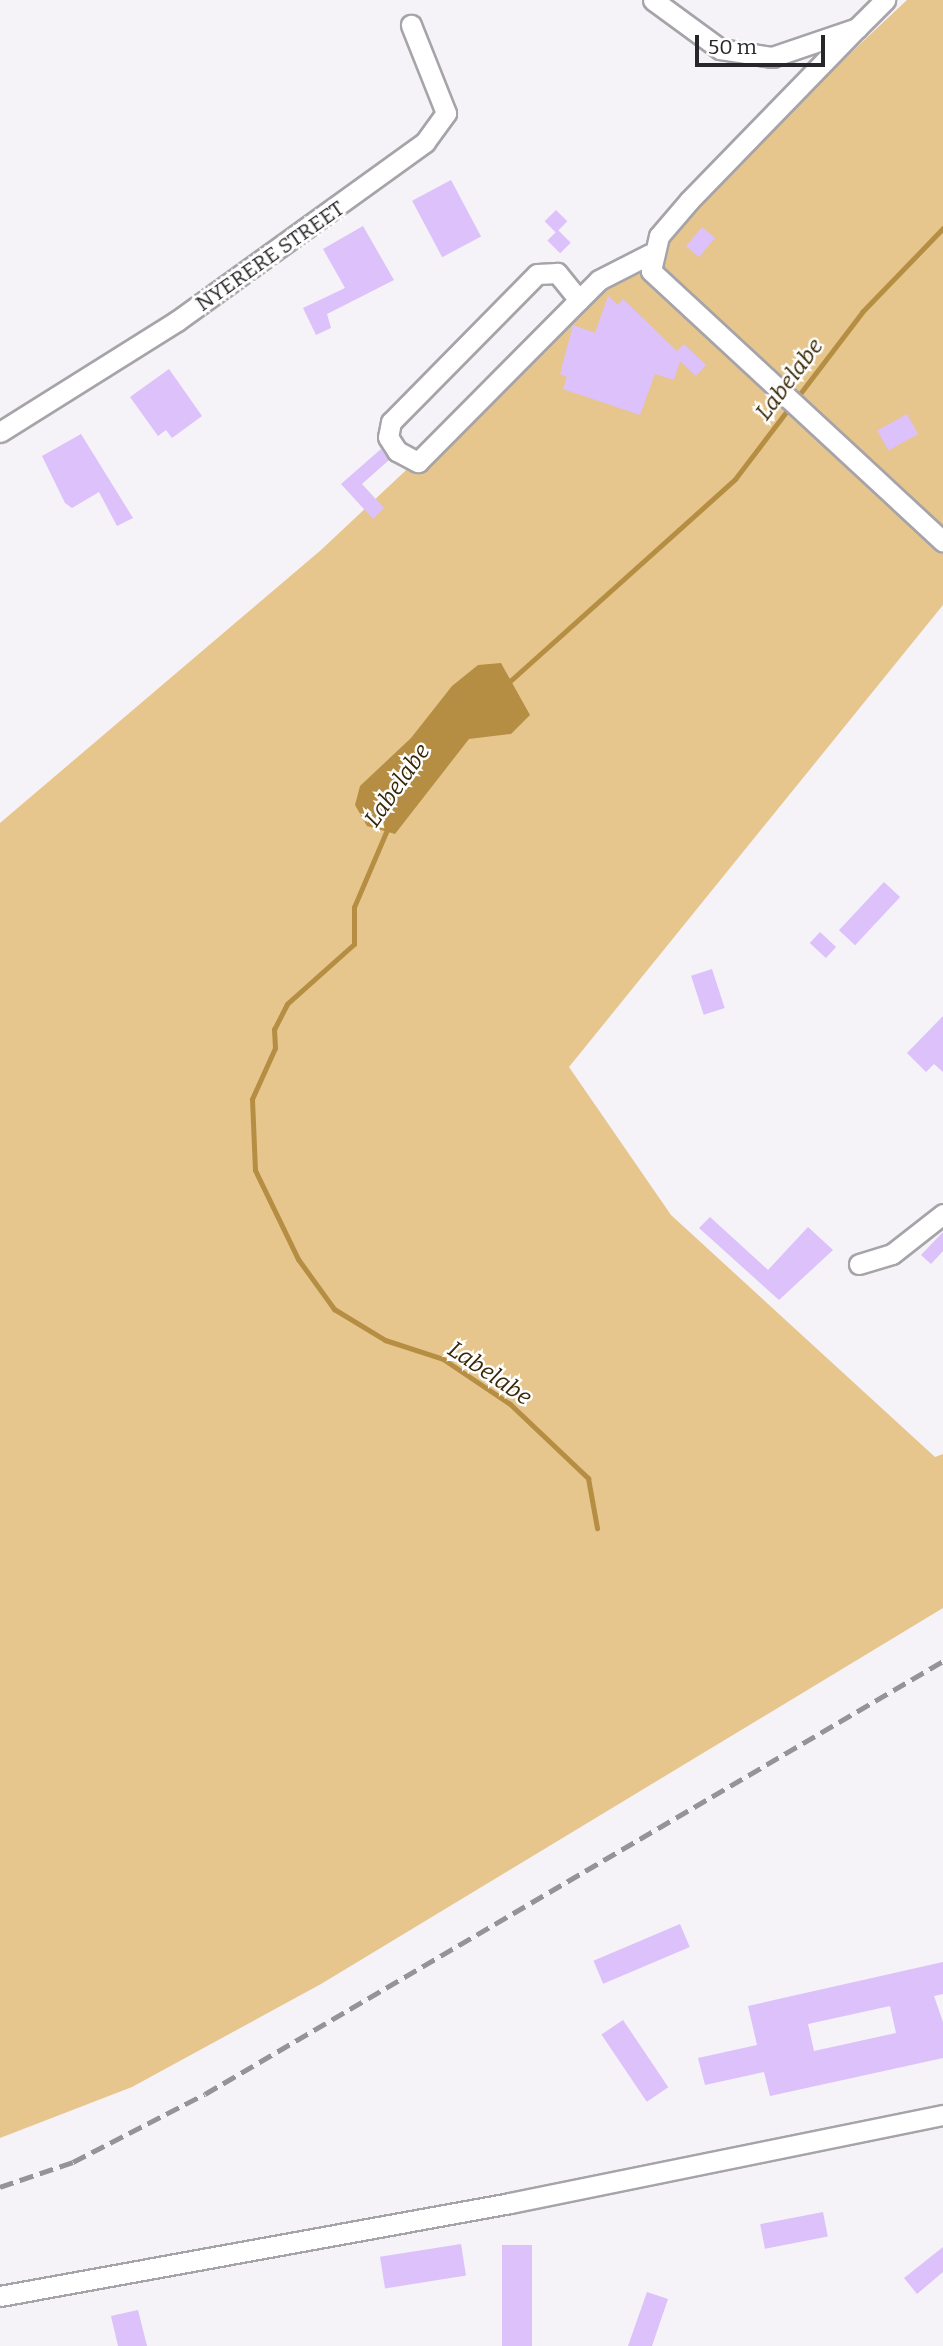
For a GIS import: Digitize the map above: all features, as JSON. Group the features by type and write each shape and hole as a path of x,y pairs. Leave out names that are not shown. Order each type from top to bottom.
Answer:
{"street":[{"path":"653,0 696,37 753,56 800,51 857,28"},
{"path":"579,300 557,273 537,274 391,422 388,437 397,451 418,462 579,300 598,280 650,254 689,201 885,0"},
{"name":"NYERERE STREET","path":"0,432 177,321 425,142 446,113 411,25"},
{"path":"650,254 652,271 665,286 778,394 801,406 943,541"},
{"path":"859,1264 892,1254 943,1214"},
{"path":"0,2296 510,2203 943,2115"}],"shaded area":[{"path":"907,0 943,0 943,605 569,1067 671,1215 935,1457 943,1454 943,1608 321,1984 132,2087 0,2138 0,823 321,550"}],"water":[{"path":"501,663 530,715 511,734 469,739 395,834 367,826 355,805 360,786 411,738 452,686 478,665"}],"building":[{"path":"451,180 481,237 442,257 412,201"},
{"path":"556,210 567,221 556,233 545,221"},
{"path":"363,226 394,280 327,314 331,328 316,335 303,308 345,288 323,249"},
{"path":"702,227 715,238 699,257 686,246"},
{"path":"558,230 571,243 560,253 547,241"},
{"path":"608,296 618,305 623,299 677,351 684,344 706,365 696,376 680,361 674,380 655,374 640,415 563,389 567,377 560,374 573,325 595,333"},
{"path":"169,369 202,416 172,438 166,430 158,436 130,397"},
{"path":"907,414 918,434 888,451 877,430"},
{"path":"81,434 133,518 117,526 99,492 72,508 65,503 42,456"},
{"path":"381,449 389,460 362,484 384,508 373,519 341,484"},
{"path":"884,882 900,897 855,945 839,930"},
{"path":"820,932 836,947 826,958 810,943"},
{"path":"712,969 725,1008 704,1015 691,976"},
{"path":"943,1016 943,1072 934,1064 926,1072 907,1053"},
{"path":"710,1217 768,1270 808,1227 833,1250 779,1300 699,1228"},
{"path":"943,1232 943,1251 931,1264 921,1255"},
{"path":"680,1924 690,1947 603,1984 593,1961"},
{"path":"943,1962 943,1994 934,1996 943,2022 943,2058 770,2096 764,2072 705,2085 698,2058 757,2045 748,2006","holes":["890,2006 896,2033 814,2051 808,2024"]},
{"path":"623,2020 668,2087 647,2102 601,2035"},
{"path":"823,2212 828,2237 765,2249 760,2224"},
{"path":"461,2244 466,2276 385,2288 380,2257"},
{"path":"502,2245 532,2245 532,2346 502,2346"},
{"path":"943,2247 943,2272 917,2294 904,2278"},
{"path":"647,2292 668,2299 652,2346 628,2346"},
{"path":"138,2310 147,2346 118,2346 111,2316"}],"waterway":[{"name":"Labelabe","path":"509,682 735,479 862,312 943,228"},
{"name":"Labelabe","path":"389,825 354,907 354,944 287,1004 274,1029 275,1048 252,1099 255,1170 298,1259 334,1309 385,1340 443,1359 510,1404 588,1478 597,1528"}],"railway":[{"path":"0,2187 73,2162 205,2094 943,1661"}]}
